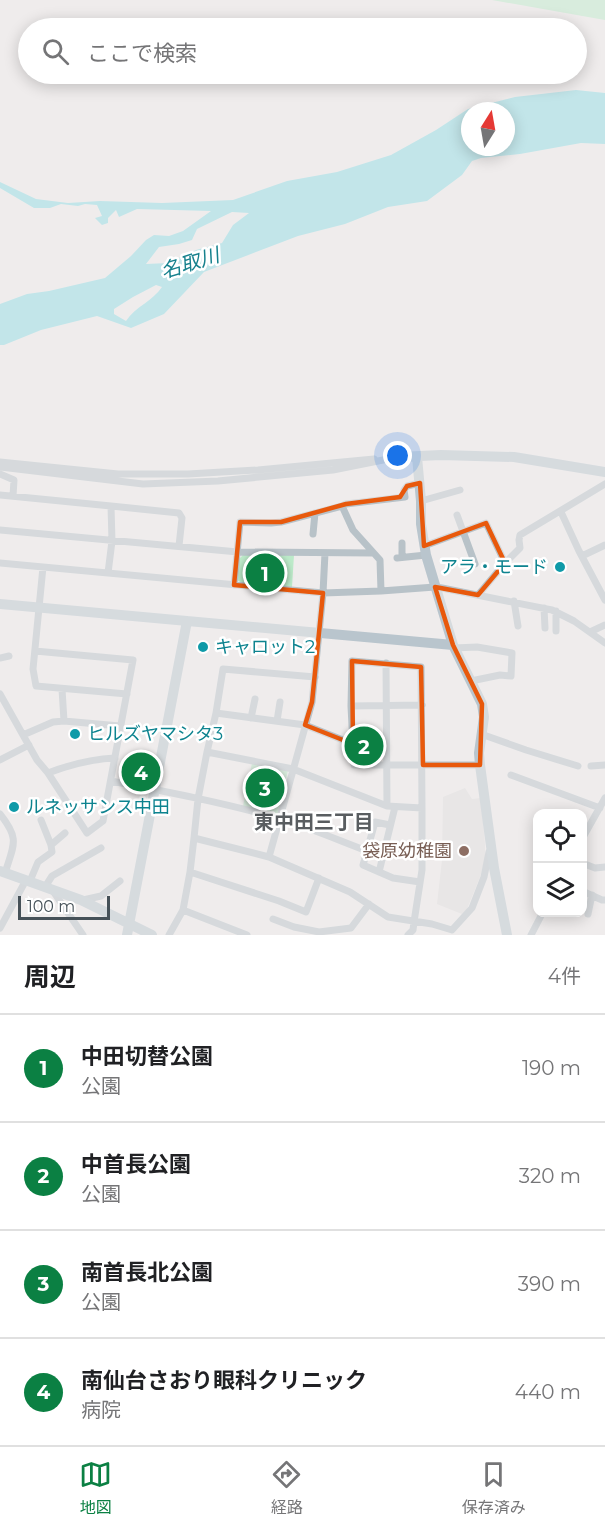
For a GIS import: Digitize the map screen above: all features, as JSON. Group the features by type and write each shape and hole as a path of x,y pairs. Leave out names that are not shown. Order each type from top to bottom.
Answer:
{"street":[{"path":"0,462 118,474 188,474 441,455 514,457 605,472"},
{"path":"0,467 143,484 218,481 333,470 398,457"},
{"path":"417,457 425,550 454,647 482,704 484,717 478,753 507,935"},
{"path":"0,474 14,480 13,496"},
{"path":"234,585 240,522 271,523 346,504 405,496 406,486 420,483"},
{"path":"478,595 520,548 520,536 605,484"},
{"path":"421,501 460,490"},
{"path":"0,495 179,513 182,518 179,546"},
{"path":"108,573 112,541 111,506"},
{"path":"342,506 353,530 380,560 381,591"},
{"path":"561,512 605,600"},
{"path":"314,534 315,513"},
{"path":"457,515 475,564"},
{"path":"402,543 400,558 425,550 486,523 505,563"},
{"path":"0,530 238,552 373,553"},
{"path":"582,556 605,545"},
{"path":"269,857 312,702 325,553"},
{"path":"0,563 323,593 435,587 556,611 605,643"},
{"path":"43,567 33,669 36,686 127,694"},
{"path":"514,601 518,626"},
{"path":"0,604 454,647 477,647 512,653 511,676 500,675 471,681"},
{"path":"544,608 545,628"},
{"path":"556,611 556,631"},
{"path":"127,935 187,621"},
{"path":"590,632 605,626"},
{"path":"0,694 37,760 87,833 103,821 133,660 35,651"},
{"path":"0,658 9,656"},
{"path":"408,935 413,930 422,870 423,765 421,667 352,661 351,706 354,765 423,765 480,765"},
{"path":"379,872 390,825 391,807 386,663"},
{"path":"169,935 183,910 190,872 198,799 223,669 315,677"},
{"path":"62,689 64,721"},
{"path":"251,718 255,699"},
{"path":"277,721 280,702"},
{"path":"351,706 422,705"},
{"path":"216,713 305,725 353,744"},
{"path":"23,735 53,722 120,726"},
{"path":"481,734 578,766"},
{"path":"1,758 29,745"},
{"path":"207,752 293,769 391,807 422,808"},
{"path":"48,773 102,758 115,758"},
{"path":"591,766 605,765"},
{"path":"511,775 600,808"},
{"path":"111,781 280,819 367,851"},
{"path":"587,830 605,798"},
{"path":"0,813 14,838 2,872 81,900 152,935"},
{"path":"0,928 38,862 52,852 40,820"},
{"path":"390,825 375,822 363,865 393,878 420,882"},
{"path":"51,845 65,833"},
{"path":"194,838 269,857 350,892 388,917 432,924 452,932 472,908 484,876 491,846"},
{"path":"48,888 51,876 101,848"},
{"path":"587,865 595,868 605,867"},
{"path":"190,872 306,912 319,878"},
{"path":"81,900 101,896 120,881"},
{"path":"48,888 83,935"},
{"path":"587,893 605,900"},
{"path":"588,914 592,895"},
{"path":"273,919 319,934 351,928 369,904"},
{"path":"183,910 247,935"},
{"path":"531,935 540,917"}],"highlighted area":[{"path":"420,483 424,546 486,523 505,563 478,595 435,587 453,645 482,704 480,765 423,765 421,667 352,661 353,744 305,725 312,702 323,593 234,585 240,522 281,522 346,504 400,497 407,486"}],"shaded area":[{"name":"袋原幼稚園","path":"465,788 472,799 481,798 485,858 467,909 462,914 437,904 442,860 443,797"}],"green space":[{"path":"492,0 605,0 605,20"},
{"path":"243,555 294,555 292,587 242,583 237,580 239,559"},
{"path":"357,732 370,733 373,761 363,761 358,758"},
{"path":"252,763 288,770 278,815 243,806"}],"water":[{"path":"576,90 605,93 605,144 581,143 515,155 515,102 495,102 515,97"},
{"name":"名取川","path":"461,114 461,156 500,156 472,161 462,175 427,201 388,207 345,224 298,236 204,272 164,314 131,328 97,316 41,330 0,345 0,304 27,294 105,278 146,240 154,235 169,236 183,231 211,211 137,209 119,217 116,210 108,218 108,223 102,225 95,218 102,216 97,205 61,204 50,208 34,208 0,188 0,182 36,199 68,203 233,200 287,181 337,172 391,155","holes":["232,212 249,213 233,225 222,243 196,250 168,263 146,264 159,247 192,240 197,229","156,285 162,287 126,321 114,314 114,309"]}],"place":[{"name":"アラ・モード","path":"560,567"},
{"name":"中田切替公園","path":"265,573"},
{"name":"キャロット2","path":"203,647"},
{"name":"ヒルズヤマシタ3","path":"75,734"},
{"name":"中首長公園","path":"364,746"},
{"name":"南仙台さおり眼科クリニック","path":"141,772"},
{"name":"南首長北公園","path":"265,788"},
{"name":"ルネッサンス中田","path":"14,807"},
{"name":"袋原幼稚園","path":"464,851"}],"district":[{"name":"東中田三丁目","path":"314,822"}]}
